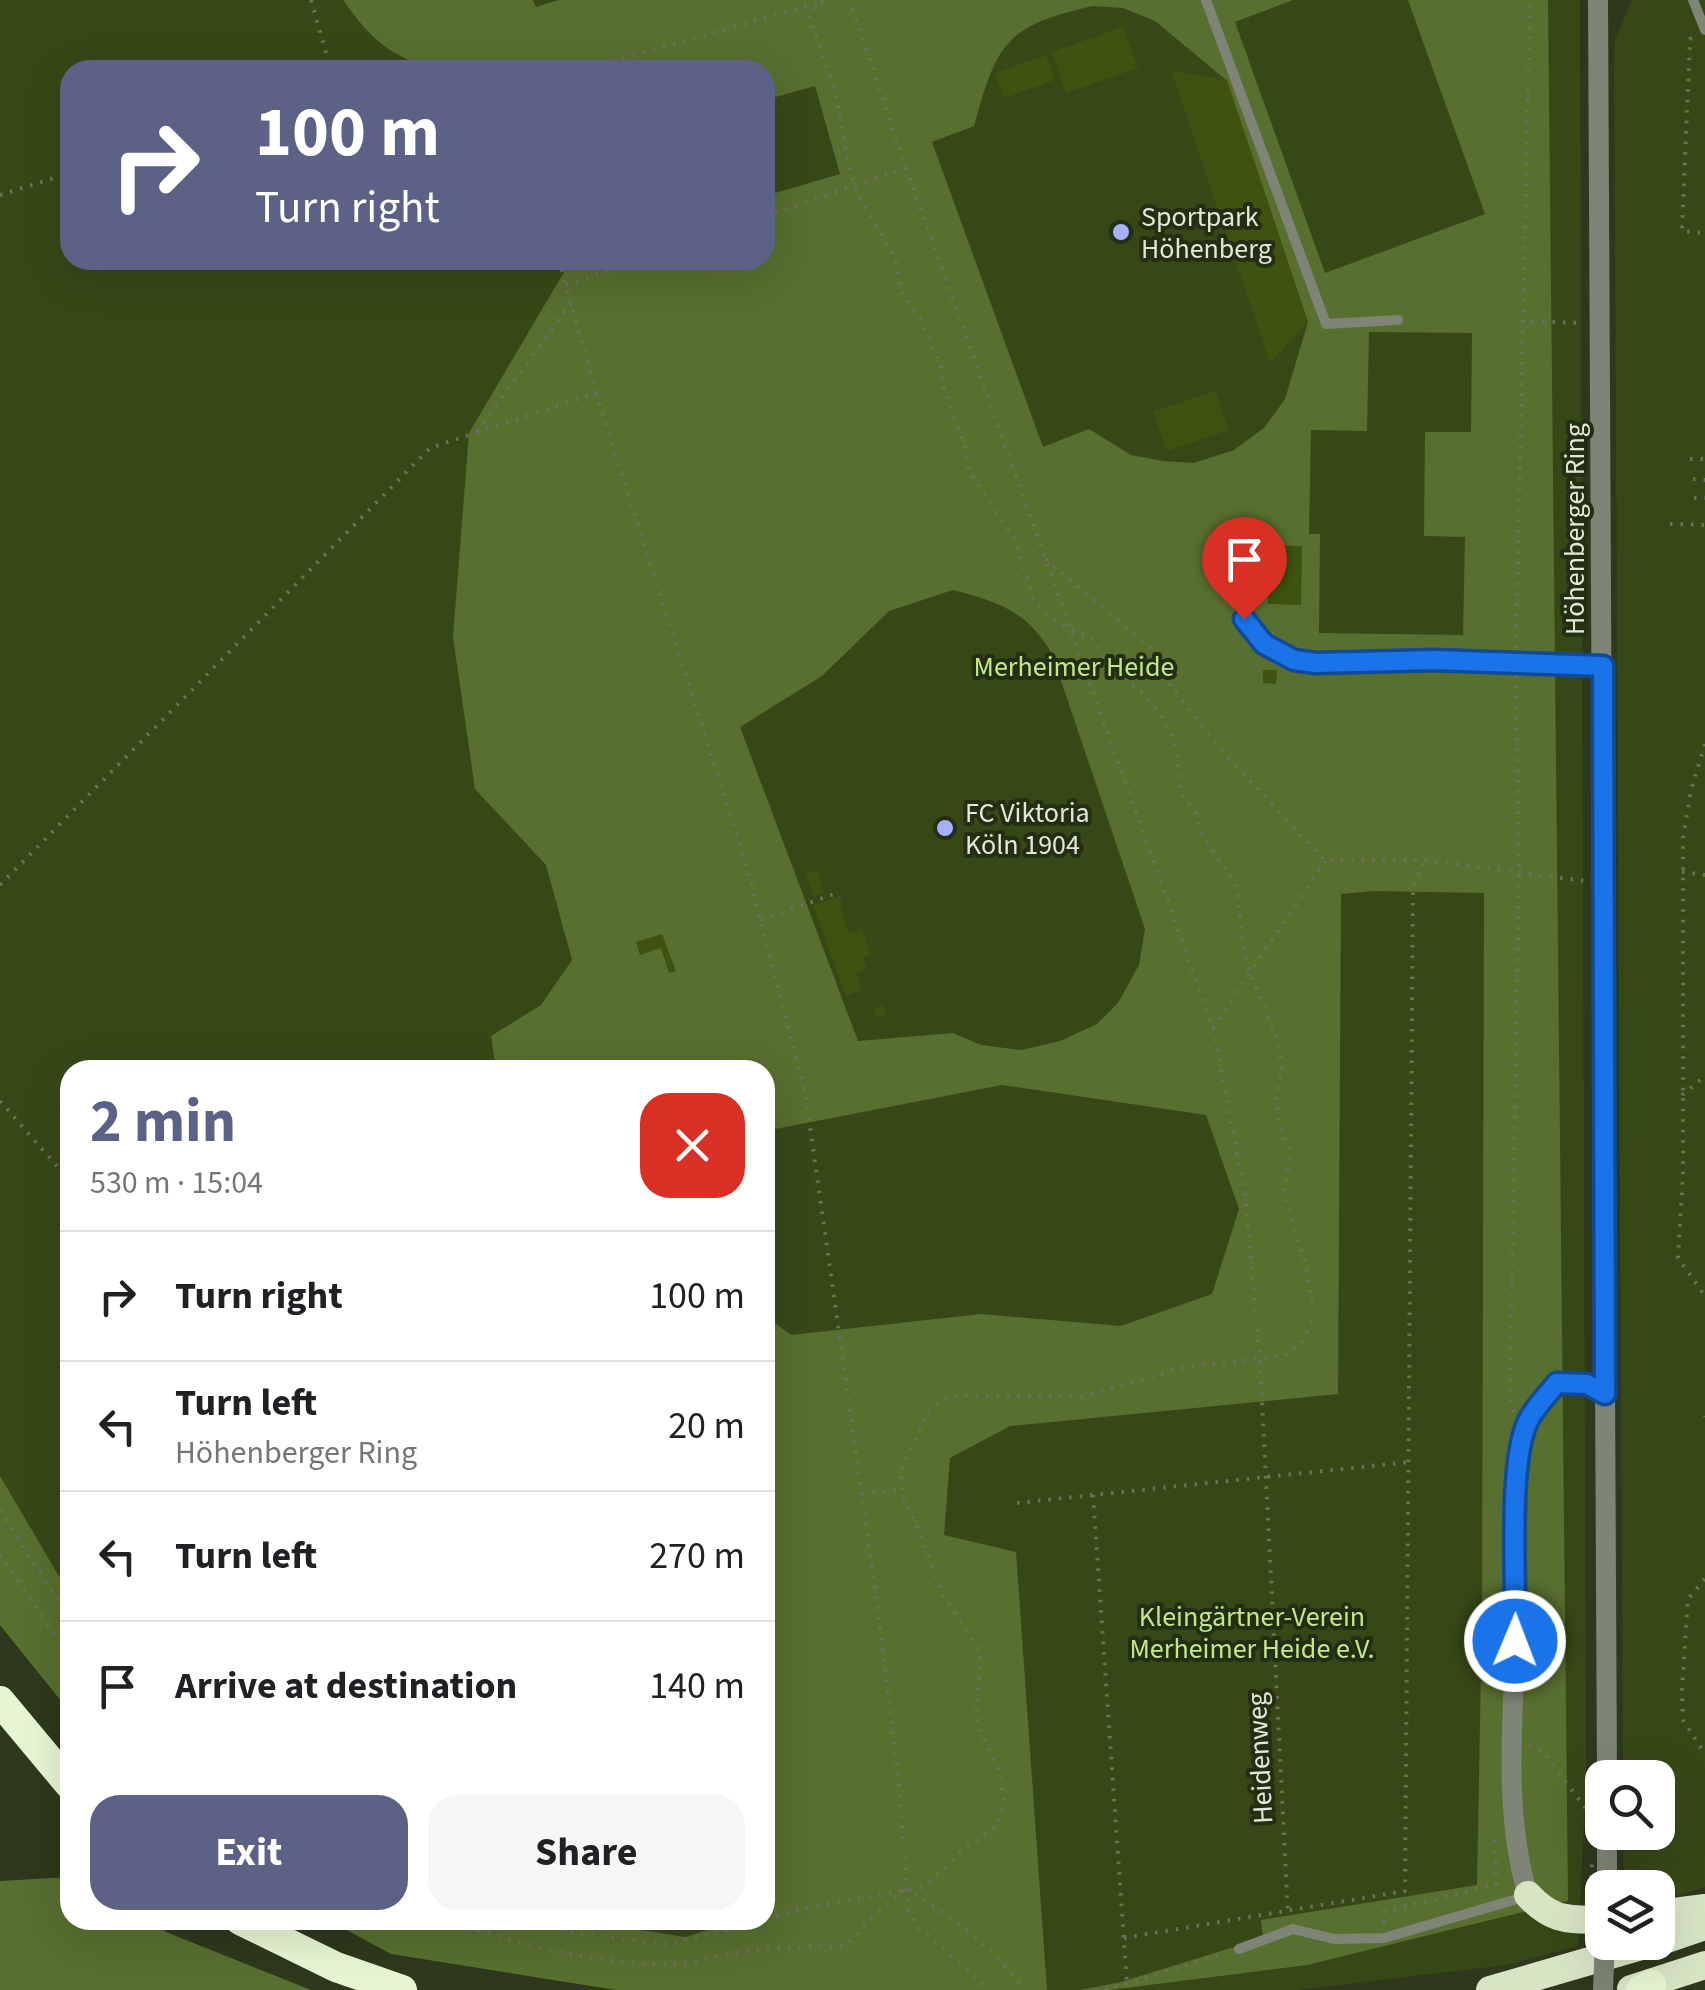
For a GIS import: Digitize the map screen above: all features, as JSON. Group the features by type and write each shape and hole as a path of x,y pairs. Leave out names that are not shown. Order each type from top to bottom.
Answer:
{"highway":[{"path":"0,1701 60,1773"},
{"path":"1528,1895 1543,1911 1585,1927"},
{"path":"1675,1912 1705,1908"},
{"path":"1675,1936 1705,1926"},
{"path":"260,1930 336,1967 402,1990"},
{"path":"1490,1990 1594,1960"},
{"path":"1640,1988 1705,1965"}],"street":[{"name":"Höhenberger Ring","path":"1598,0 1607,1760"},
{"path":"1528,1895 1515,1841 1512,1735 1520,1446 1528,1422 1557,1383 1587,1384 1605,1394"},
{"path":"1599,1850 1602,1870"},
{"path":"1601,1960 1603,1990"}],"lane":[{"path":"1206,0 1326,324 1398,320"},
{"path":"1693,0 1705,30"},
{"path":"1235,594 1244,619 1264,644 1294,660 1603,666"},
{"path":"1239,1949 1293,1928 1334,1940 1384,1938 1528,1895"}],"path":[{"path":"312,0 328,60"},
{"path":"799,0 801,8"},
{"path":"617,60 831,0"},
{"name":"Heidenweg","path":"850,0 906,168 1213,1028 1245,1194 1260,1360 1286,1910 1293,1928"},
{"path":"1520,1446 1510,1394 1519,870 1516,662 1530,0"},
{"path":"775,1918 924,1887 965,1848 996,1826 1004,1805 1000,1773 976,1714 981,1652 942,1594 901,1490 901,1469 928,1410 944,1400 989,1393 1082,1397 1186,1366 1285,1356 1304,1342 1312,1321 1312,1297 1284,1195 1290,1151 1279,1124 1276,1098 1282,1067 1278,1041 1250,973 1236,886 1201,833 1196,814 1181,792 1175,740 1144,696 1110,666 1092,639 1042,611 1033,598 1015,539 969,472 941,367 922,322 901,292 886,243 854,185 836,94 808,17 817,2"},
{"path":"1705,30 1690,40 1682,231 1705,233"},
{"path":"775,213 906,168"},
{"path":"0,194 60,176"},
{"path":"562,270 596,394 761,920 806,1091 900,1793 908,1909 917,1926 980,1981 985,1990"},
{"path":"566,285 609,270"},
{"path":"477,432 571,304"},
{"path":"1521,321 1600,324"},
{"path":"0,886 430,448 596,394"},
{"path":"1690,458 1705,459"},
{"path":"1693,479 1705,480"},
{"path":"1694,498 1705,498"},
{"path":"1670,524 1705,525"},
{"path":"1044,558 1151,648 1169,684 1224,753 1325,861 1425,860 1604,884"},
{"path":"1705,744 1687,809 1682,872 1678,1258 1705,1296"},
{"path":"1124,1938 1405,1891 1413,891 1425,860"},
{"path":"1213,1028 1325,861"},
{"path":"1682,872 1705,876"},
{"path":"761,920 840,892"},
{"path":"1682,1095 1704,1080"},
{"path":"0,1102 60,1170"},
{"path":"1699,1287 1705,1282"},
{"path":"1017,1503 1408,1462"},
{"path":"862,1494 901,1490"},
{"path":"1093,1495 1128,1984"},
{"path":"0,1510 60,1605"},
{"path":"0,1554 60,1641"},
{"path":"1705,1579 1688,1599 1682,1690 1682,1720 1705,1754"},
{"path":"1512,1735 1542,1752 1585,1807"},
{"path":"1384,1938 1384,1912 1496,1884 1496,1820"},
{"path":"1599,1859 1599,1870"},
{"path":"482,1930 544,1948 614,1961 679,1964 753,1950 840,1948 905,1889"},
{"path":"905,1889 968,1930 1007,1966 1024,1990"},
{"path":"564,1930 664,1944 734,1930"},
{"path":"1105,1990 1239,1949"}],"green space":[{"name":"Merheimer Heide","path":"0,0 1580,0 1586,1760 1578,1946 1506,1965 1297,1990 616,1990 391,1954 347,1930 775,1930 775,1060 60,1060 60,1700 0,1625"},
{"path":"343,0 533,0 536,7 559,0 1293,0 1235,22 1325,273 1485,214 1408,0 1548,0 1568,1901 1307,1965 1109,1990 1080,1990 1121,1982 1263,1938 1261,1920 1477,1885 1482,1617 1484,893 1373,891 1341,894 1338,1394 1010,1426 950,1458 944,1535 1016,1552 1047,1990 616,1990 391,1954 347,1930 641,1930 685,1937 708,1930 775,1930 775,1323 791,1335 981,1314 1121,1326 1212,1294 1239,1209 1206,1115 1002,1085 775,1129 775,1060 495,1060 491,1036 541,1005 572,960 546,865 475,789 453,637 469,433 564,270 775,270 775,193 840,174 815,86 775,97 775,60 411,60 377,40","holes":["1093,6 1123,8 1155,21 1226,80 1308,322 1285,399 1264,428 1234,450 1194,463 1131,455 1089,429 1043,447 932,142 974,126 999,57 1023,31 1064,13","1369,332 1472,333 1471,432 1425,432 1424,536 1465,537 1463,635 1319,633 1320,534 1309,534 1311,430 1367,431","953,590 1010,610 1032,628 1052,654 1145,929 1139,965 1118,1003 1097,1024 1060,1041 1021,1050 981,1045 953,1033 858,1041 740,727 822,676 889,611"]},
{"path":"1632,0 1705,0 1705,1887 1675,1897 1675,1870 1624,1870 1623,1850 1675,1850 1675,1760 1623,1760 1614,42"},
{"path":"0,1476 60,1578 60,1700 0,1625"},
{"path":"60,1878 60,1930 164,1930 311,1990 0,1990 0,1881"}],"building":[{"path":"1123,27 1138,68 1066,93 1052,52"},
{"path":"1046,55 1055,80 1004,98 995,73"},
{"path":"1171,71 1227,80 1308,322 1270,363"},
{"path":"1215,391 1229,430 1167,451 1153,412"},
{"path":"1269,545 1302,546 1301,605 1268,604"},
{"path":"1263,670 1277,670 1276,684 1263,683"},
{"path":"817,870 825,893 814,897 806,874"},
{"path":"840,896 849,933 862,928 871,955 863,957 867,969 856,973 862,990 846,996 813,905"},
{"path":"662,934 676,971 669,973 661,948 640,955 636,942"},
{"path":"884,1005 887,1014 877,1018 874,1009"}],"place":[{"name":"Sportpark Höhenberg","path":"1121,232"},
{"name":"FC Viktoria Köln 1904","path":"945,828"}],"route":[{"path":"1244,619 1264,644 1294,660 1316,663 1434,660 1603,666 1605,1394 1587,1384 1557,1383 1528,1422 1520,1446 1516,1488 1515,1641"}],"park label":[{"name":"Kleingärtner-Verein Merheimer Heide e.V.","path":"1252,1632"}]}
